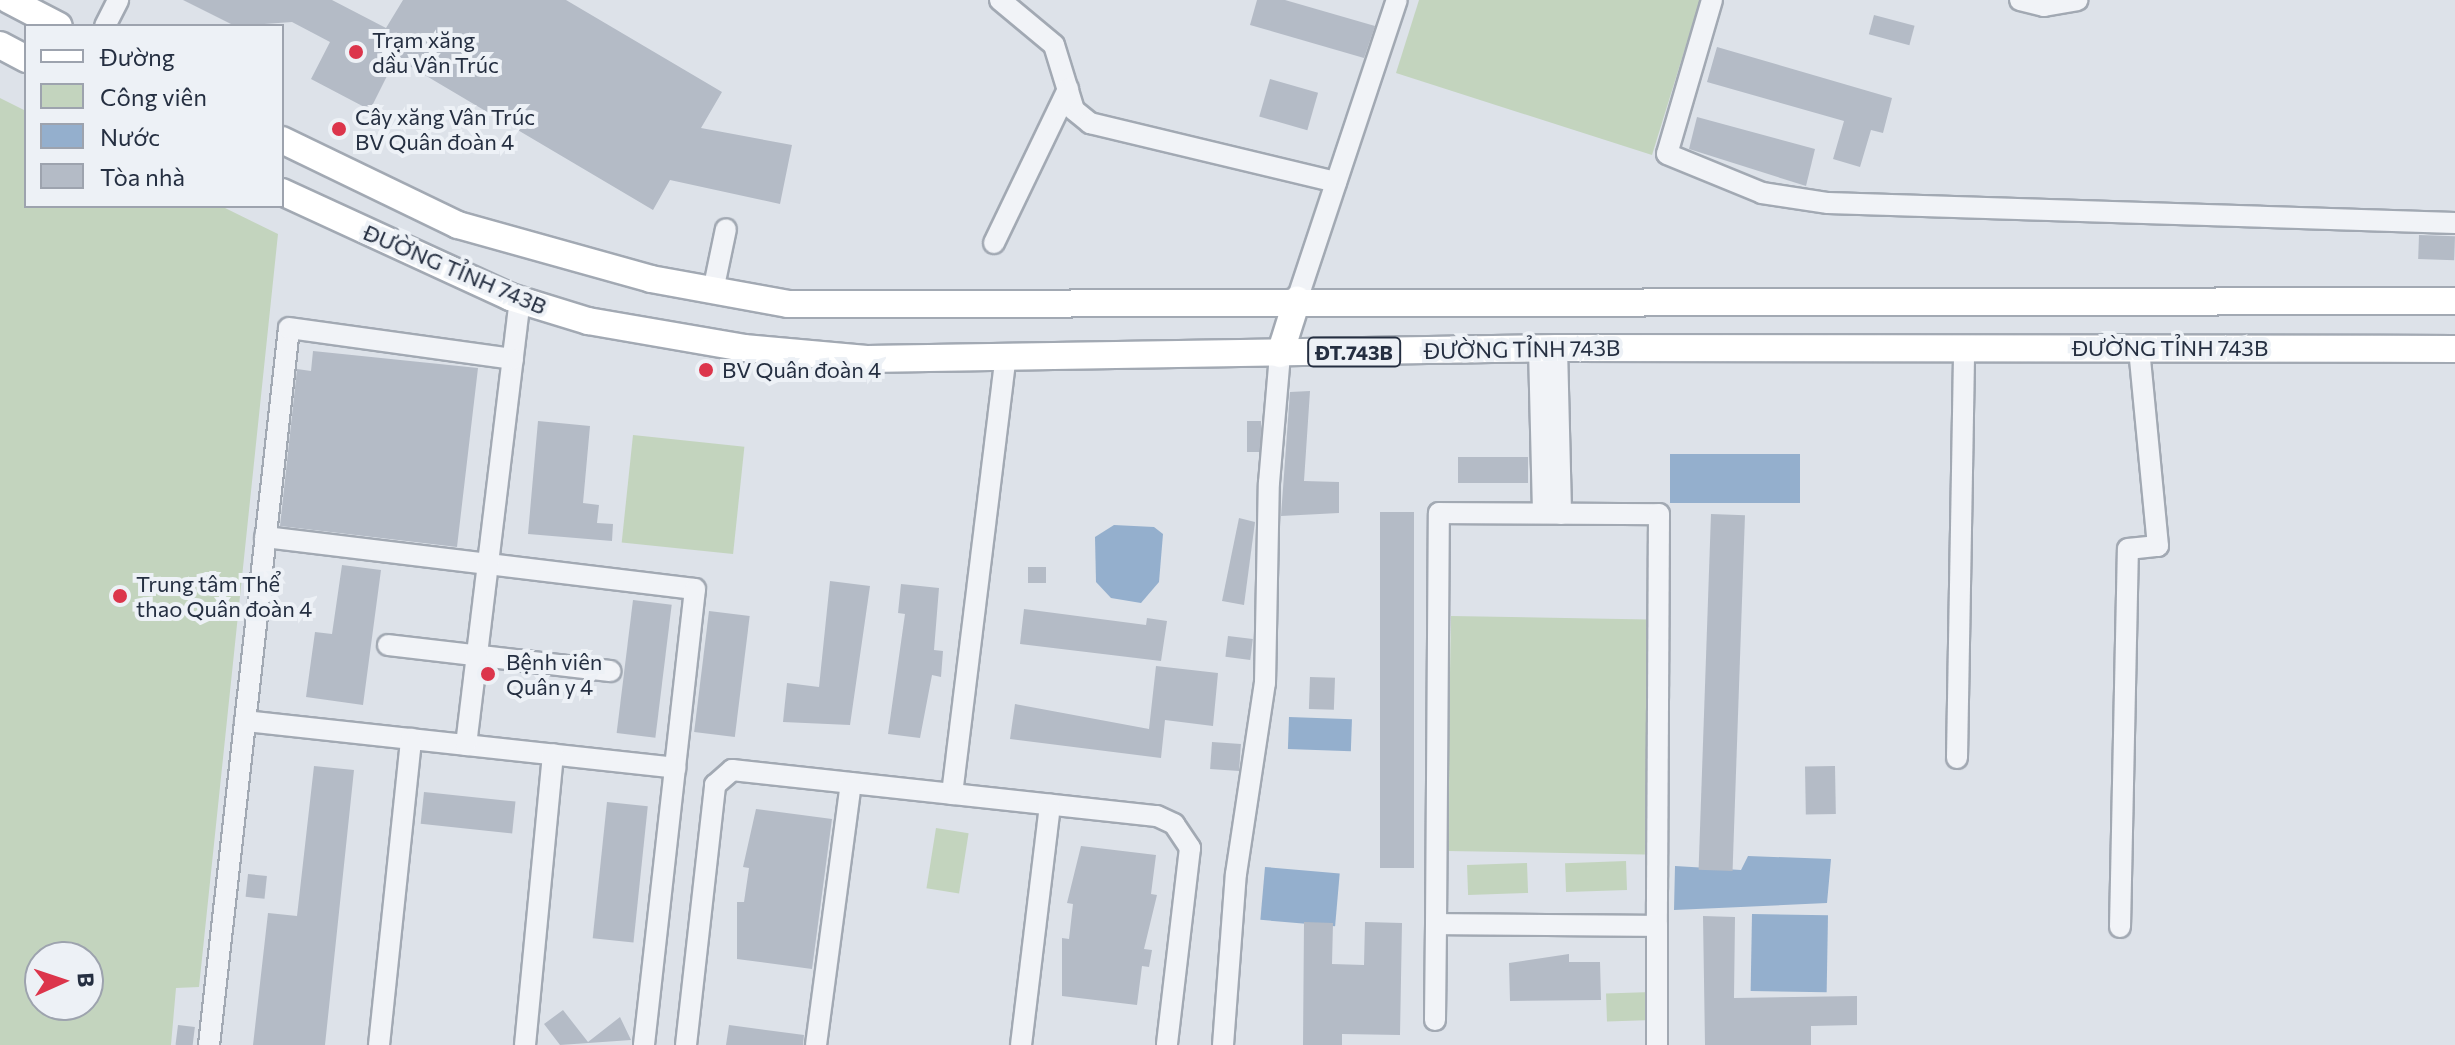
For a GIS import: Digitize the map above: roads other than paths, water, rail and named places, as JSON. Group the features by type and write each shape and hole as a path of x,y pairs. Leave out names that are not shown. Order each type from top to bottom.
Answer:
{"main road":[{"path":"9,0 55,24"},
{"path":"0,45 24,58"},
{"path":"0,52 24,58"},
{"name":"ĐƯỜNG TỈNH 743B","path":"284,141 458,225 713,291 836,307 1297,300 2455,301"},
{"name":"ĐƯỜNG TỈNH 743B","path":"284,193 520,301 588,321 744,348 867,359 1548,348 2455,349"},
{"path":"1280,354 1297,300"}],"lane":[{"path":"106,24 118,0"},
{"path":"1000,0 1054,45 1074,110 1090,123 1336,182"},
{"path":"1297,300 1397,0"},
{"path":"1712,0 1667,154 1762,193 1828,203 2455,223"},
{"path":"2020,0 2044,6 2077,0"},
{"path":"994,243 1068,89"},
{"path":"713,291 726,229"},
{"path":"466,745 520,301"},
{"path":"209,1045 289,328 513,359"},
{"path":"1548,348 1552,514"},
{"path":"1957,758 1964,348"},
{"path":"2120,927 2128,549 2158,546 2139,348"},
{"path":"1223,1045 1236,874 1265,683 1269,483 1280,354"},
{"path":"952,794 1006,356"},
{"path":"1435,1020 1439,513 1659,514 1657,1045"},
{"path":"265,537 695,589 644,1045"},
{"path":"388,645 610,671"},
{"path":"245,721 675,768"},
{"path":"379,1045 411,739"},
{"path":"525,1045 553,754"},
{"path":"686,1045 718,776 732,770 1157,816 1188,841 1167,1045"},
{"path":"816,1045 851,783"},
{"path":"1021,1045 1050,805"},
{"path":"1436,924 1657,926"}],"water":[{"path":"1670,454 1800,454 1800,503 1670,503"},
{"path":"1114,525 1154,527 1163,534 1159,582 1141,603 1111,598 1096,582 1095,537"},
{"path":"1289,717 1352,719 1351,751 1288,749"},
{"path":"1748,856 1831,859 1827,903 1674,910 1675,866 1741,870"},
{"path":"1265,867 1340,874 1335,926 1260,920"},
{"path":"1752,914 1828,915 1827,992 1751,991"}],"place":[{"name":"Trạm xăng dầu Vân Trúc","path":"356,52"},
{"name":"Cây xăng Vân Trúc BV Quân đoàn 4","path":"339,129"},
{"name":"BV Quân đoàn 4","path":"706,370"},
{"name":"Trung tâm Thể thao Quân đoàn 4","path":"120,596"},
{"name":"Bệnh viên Quân y 4","path":"488,674"}]}
